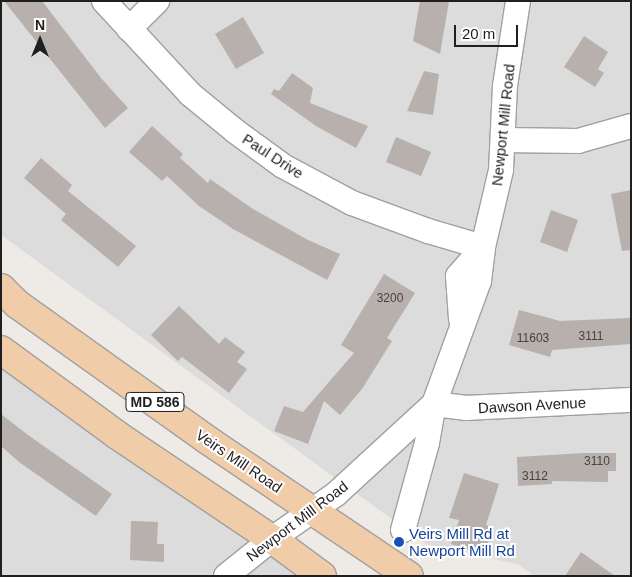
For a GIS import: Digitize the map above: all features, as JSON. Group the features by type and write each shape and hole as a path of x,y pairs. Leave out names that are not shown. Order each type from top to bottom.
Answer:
{"main road":[{"name":"Veirs Mill Road","path":"1,288 17,304 209,441 409,576"},
{"name":"MD 586","path":"1,350 117,435 272,539 322,576"}],"street":[{"name":"Paul Drive","path":"104,1 190,94 235,132 283,166 352,203 428,231 483,247"},
{"path":"129,29 157,1"},
{"name":"Newport Mill Road","path":"403,530 427,444 434,404 479,281 483,247 500,170 505,86 518,1"},
{"path":"503,140 578,141 631,126"},
{"name":"Dawson Avenue","path":"434,404 467,408 631,400"},
{"name":"Newport Mill Road","path":"226,576 272,539 336,494 434,404"}],"shaded area":[{"path":"1,1 104,1 129,29 157,1 631,1 631,576 535,576 517,564 426,544 1,235"},
{"path":"1,350 322,576 1,576"}],"building":[{"path":"4,1 42,1 101,78 128,108 105,128"},
{"path":"420,1 449,1 440,54 413,41"},
{"path":"243,17 264,53 236,69 215,34"},
{"path":"584,36 608,52 598,69 604,73 595,87 564,67"},
{"path":"424,71 439,74 433,115 407,111"},
{"path":"292,73 313,88 310,103 368,126 356,148 316,126 271,94 274,89 279,91"},
{"path":"152,126 183,154 180,158 208,183 210,179 253,209 308,240 340,254 327,280 233,229 199,206 167,176 162,181 129,152"},
{"path":"396,137 431,152 421,176 386,162"},
{"path":"41,158 72,185 68,191 136,246 118,267 61,220 66,214 24,178"},
{"path":"631,190 631,250 622,251 611,194"},
{"path":"551,210 578,220 567,252 540,242"},
{"path":"384,274 415,293 387,338 392,341 362,389 340,415 324,401 308,444 274,431 284,406 303,412 354,353 341,345"},
{"path":"179,306 219,344 225,337 245,352 237,362 247,369 229,393 182,357 178,361 151,335"},
{"path":"519,310 560,321 631,318 631,344 552,350 550,357 509,345"},
{"path":"1,414 112,494 96,516 19,462 1,446"},
{"path":"616,453 616,471 608,471 608,482 552,481 552,484 518,486 517,457"},
{"path":"464,473 499,484 486,525 493,527 484,555 451,544 459,520 449,518"},
{"path":"131,521 158,522 157,544 164,544 164,562 130,560"},
{"path":"581,552 615,576 565,576"}],"place":[{"name":"Veirs Mill Rd at Newport Mill Rd","path":"399,542"}]}
